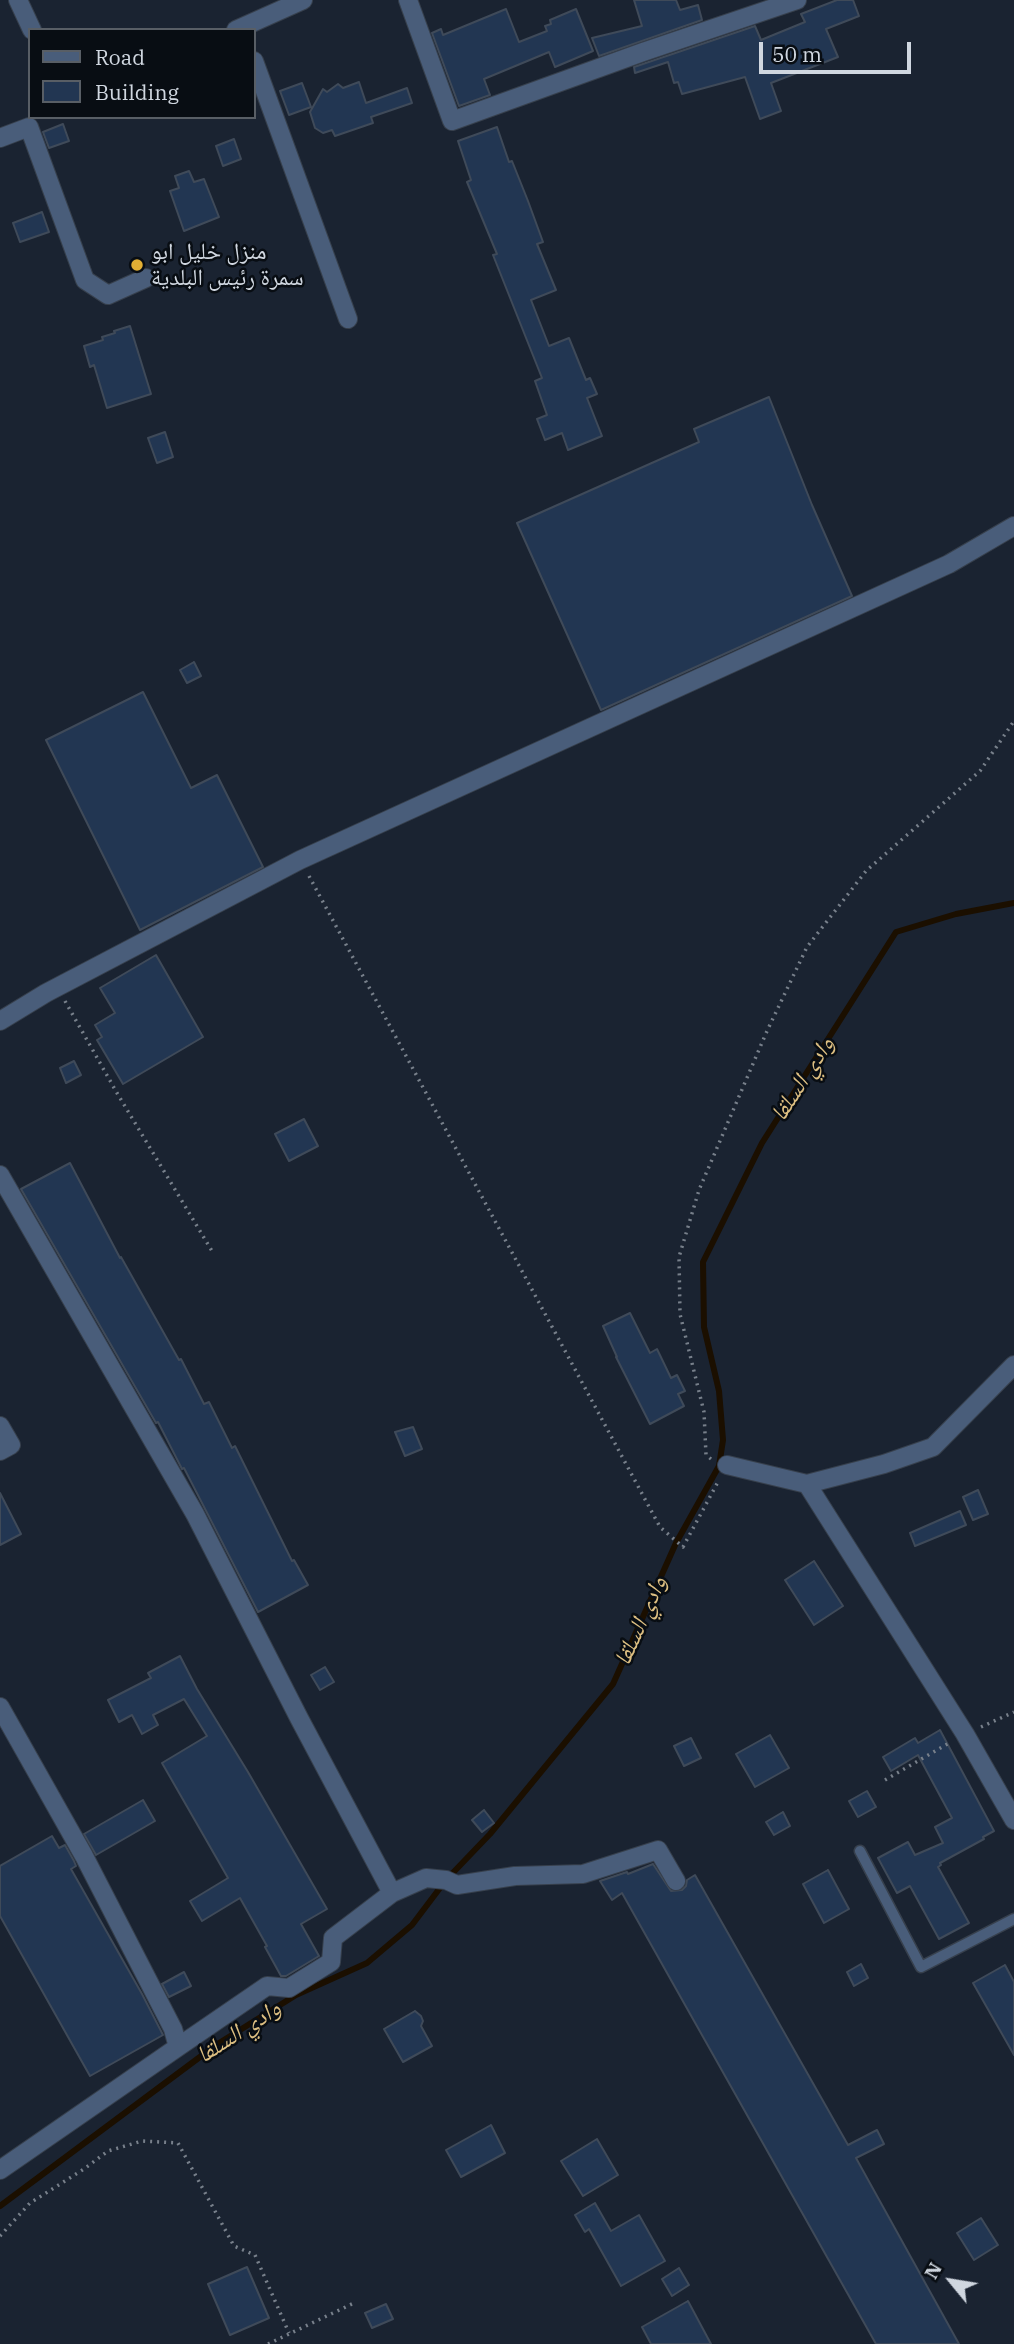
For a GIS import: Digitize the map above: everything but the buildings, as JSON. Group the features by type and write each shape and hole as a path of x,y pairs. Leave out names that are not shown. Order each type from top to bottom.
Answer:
{"street":[{"path":"18,0 31,28"},
{"path":"242,28 303,0"},
{"path":"408,0 452,121 797,0"},
{"path":"256,66 348,319"},
{"path":"0,138 35,122 85,280 108,295 146,278"},
{"path":"0,1021 58,987 300,860 949,564 1014,527"},
{"path":"0,1175 195,1514 299,1718 393,1893"},
{"path":"727,1465 807,1484 884,1464 933,1447 1014,1365"},
{"path":"0,1426 11,1445 0,1451"},
{"path":"807,1484 965,1734 1014,1820"},
{"path":"0,1707 84,1856 173,2029 178,2047"},
{"path":"0,2170 267,1986 289,1988 331,1962 333,1938 393,1893 426,1878 446,1880 457,1885 515,1876 583,1874 657,1850 676,1881"}],"lane":[{"path":"860,1852 921,1967 1014,1919"}],"path":[{"path":"727,1465 719,1466 706,1455 704,1412 680,1314 679,1257 699,1190 767,1031 807,947 866,871 980,771 1014,721"},
{"path":"300,860 660,1527 683,1547 727,1465"},
{"path":"58,987 117,1093 212,1251"},
{"path":"0,2236 30,2203 108,2151 142,2141 178,2143 234,2246 255,2255 289,2333"},
{"path":"268,2344 356,2302"}],"waterway":[{"name":"وادي السلقا","path":"0,2206 216,2045 296,1995 367,1963 412,1925 446,1880 490,1834 613,1684 676,1543 719,1466 723,1440 719,1391 704,1327 703,1262 762,1143 896,932 956,914 1014,903"}],"place":[{"name":"منزل خليل ابو سمرة رئيس البلدية","path":"137,265"}]}
